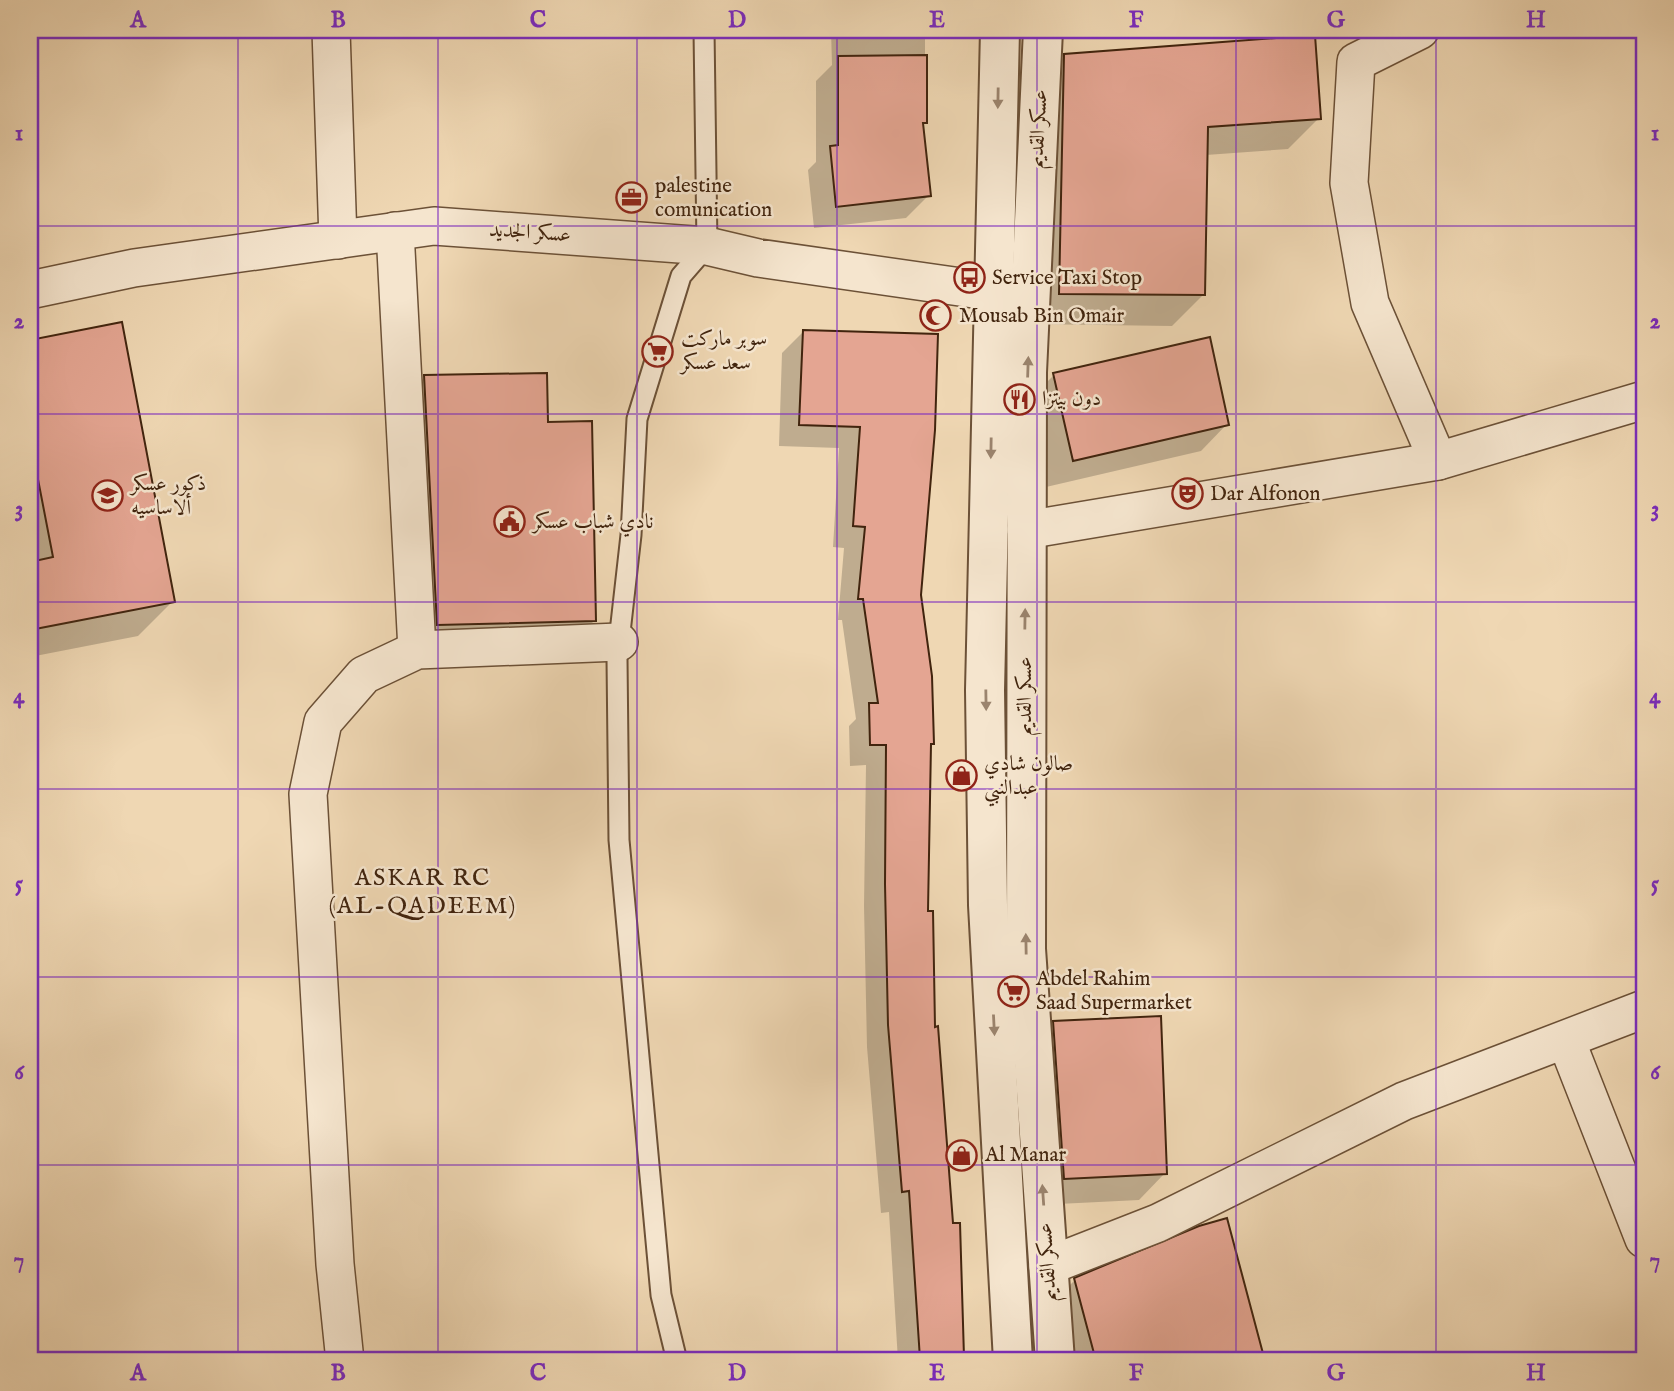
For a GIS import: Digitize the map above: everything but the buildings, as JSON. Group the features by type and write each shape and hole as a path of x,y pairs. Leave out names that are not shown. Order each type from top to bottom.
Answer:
{"street":[{"path":"331,30 338,240"},
{"name":"عسكر القديم","path":"1000,30 1026,530 1026,949 1055,1361"},
{"name":"عسكر القديم","path":"1013,1361 988,905 985,690 1013,295 1043,30"},
{"path":"1420,30 1356,62 1349,183 1370,303 1438,461"},
{"name":"عسكر الجديد","path":"30,290 134,268 434,226 707,246 758,258 1013,295"},
{"path":"395,231 417,650"},
{"path":"1026,530 1438,461 1644,400"},
{"path":"345,1361 335,1264 308,794 323,722 364,675 417,650 619,642"},
{"path":"1048,1266 1158,1223 1404,1101 1644,1009"},
{"path":"1566,1040 1644,1239"}],"lane":[{"path":"677,1361 661,1295 618,840 619,642 631,534 637,419 681,276 707,246 704,30"}],"place":[{"name":"palestine comunication","path":"632,198"},
{"name":"Service Taxi Stop","path":"969,278"},
{"name":"Mousab Bin Omair","path":"936,316"},
{"name":"سوبر ماركت سعد عسكر","path":"658,351"},
{"name":"دون بيتزا","path":"1019,399"},
{"name":"Dar Alfonon","path":"1187,494"},
{"name":"ذكور عسكر ألاساسيه","path":"108,496"},
{"name":"نادي شباب عسكر","path":"510,522"},
{"name":"صالون شادي عبدالنبي","path":"961,776"},
{"name":"Abdel Rahim Saad Supermarket","path":"1013,991"},
{"name":"Al Manar","path":"962,1155"}],"district":[{"name":"ASKAR RC (AL-QADEEM)","path":"423,892"}]}
